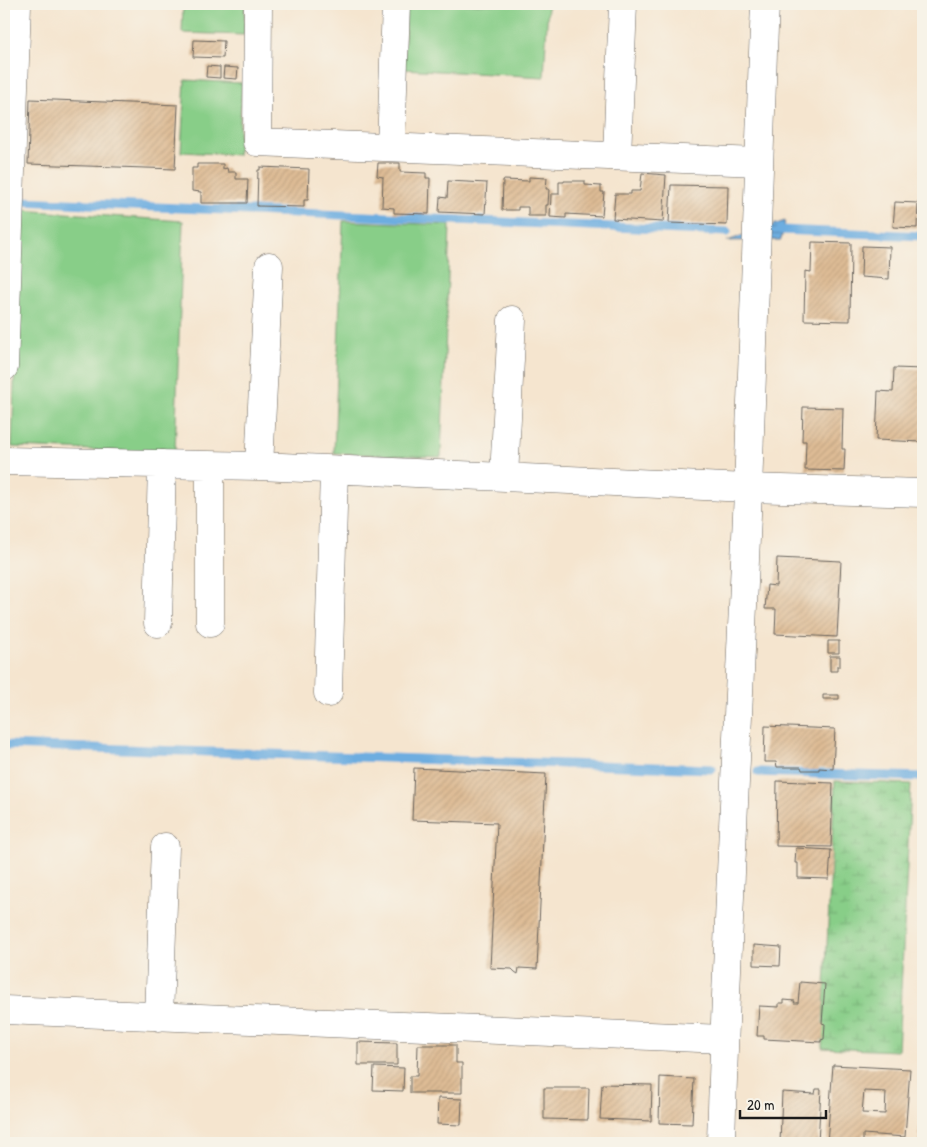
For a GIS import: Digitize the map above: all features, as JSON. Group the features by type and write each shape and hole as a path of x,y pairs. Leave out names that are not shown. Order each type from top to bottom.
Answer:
{"street":[{"path":"4,367 17,4"},
{"path":"258,4 257,142 758,162"},
{"path":"391,148 396,4"},
{"path":"617,156 623,4"},
{"path":"721,1143 748,488 765,4"},
{"path":"259,466 269,266"},
{"path":"504,477 512,320"},
{"path":"4,461 259,466 748,488 923,493"},
{"path":"158,623 162,464"},
{"path":"210,466 210,623"},
{"path":"328,693 334,470"},
{"path":"159,1017 165,847"},
{"path":"4,1010 724,1039"}],"green space":[{"path":"183,4 245,4 244,35 182,33"},
{"path":"407,4 548,4 544,77 403,69"},
{"path":"185,80 242,83 238,155 181,152"},
{"path":"20,210 183,221 175,453 12,447"},
{"path":"343,221 450,225 441,457 334,453"},
{"path":"835,781 911,784 898,1051 822,1048"}],"water":[{"path":"785,221 781,240 727,241"}],"building":[{"path":"194,40 224,41 223,58 193,57"},
{"path":"207,66 220,67 220,78 206,77"},
{"path":"224,67 238,68 237,79 223,78"},
{"path":"30,99 178,105 175,169 28,164"},
{"path":"378,163 400,163 400,172 426,173 426,178 430,178 429,214 394,213 394,208 382,207 383,177 377,176"},
{"path":"197,164 223,164 223,169 227,168 228,172 236,172 236,179 248,179 247,203 201,203 201,192 192,191 192,168 197,168"},
{"path":"260,167 309,169 308,200 304,200 304,207 257,206 258,170 260,170"},
{"path":"642,173 666,175 663,222 613,219 615,194 631,194 631,191 640,191"},
{"path":"529,177 547,178 546,189 549,189 546,216 528,216 528,207 518,207 518,210 502,210 503,180 529,181"},
{"path":"448,181 487,183 485,214 439,212 440,197 447,198"},
{"path":"585,181 585,185 601,186 601,192 604,192 602,216 566,214 566,218 550,217 551,194 559,194 559,182"},
{"path":"671,185 728,186 727,225 669,223"},
{"path":"895,202 918,203 917,228 893,227"},
{"path":"812,242 851,243 850,321 804,320 805,271 811,272"},
{"path":"862,246 890,247 889,279 861,277"},
{"path":"894,368 923,369 922,442 876,440 878,391 893,392"},
{"path":"803,407 843,408 842,449 845,449 844,471 805,470 806,441 802,441"},
{"path":"777,558 841,561 837,637 775,634 776,609 765,609 767,585 776,586"},
{"path":"828,641 839,641 839,653 828,653"},
{"path":"830,656 840,656 840,666 837,666 837,671 830,671"},
{"path":"823,695 839,695 839,699 823,699"},
{"path":"765,726 835,729 833,769 802,770 801,767 777,767 776,762 764,762"},
{"path":"414,768 546,774 537,969 519,968 518,974 512,969 490,968 497,823 412,820"},
{"path":"777,781 833,783 831,847 776,846"},
{"path":"796,848 831,850 829,879 798,878 798,863 795,863"},
{"path":"754,945 781,947 780,966 754,965"},
{"path":"800,982 825,984 822,1023 825,1024 824,1039 821,1042 764,1039 764,1036 757,1036 759,1006 779,1007 779,1003 784,1003 784,1000 798,1003"},
{"path":"358,1042 397,1043 397,1065 358,1065"},
{"path":"418,1045 456,1045 456,1063 462,1063 462,1093 410,1093 410,1076 417,1076"},
{"path":"833,1065 910,1069 905,1137 863,1134 863,1143 827,1143","holes":["864,1091 886,1092 885,1114 862,1113"]},
{"path":"374,1067 404,1068 403,1091 373,1090"},
{"path":"660,1077 694,1079 692,1124 659,1123"},
{"path":"602,1084 652,1085 651,1121 600,1119"},
{"path":"544,1088 589,1088 588,1120 544,1119"},
{"path":"816,1089 821,1089 818,1143 780,1143 782,1092 815,1094"},
{"path":"438,1098 462,1099 461,1125 437,1124"},
{"path":"919,1127 923,1128 923,1143 919,1143"},
{"path":"566,1141 621,1142 621,1143 566,1143"}],"waterway":[{"path":"21,201 727,232"},
{"path":"781,230 923,236"},
{"path":"4,745 712,769"},
{"path":"758,772 923,777"}]}
